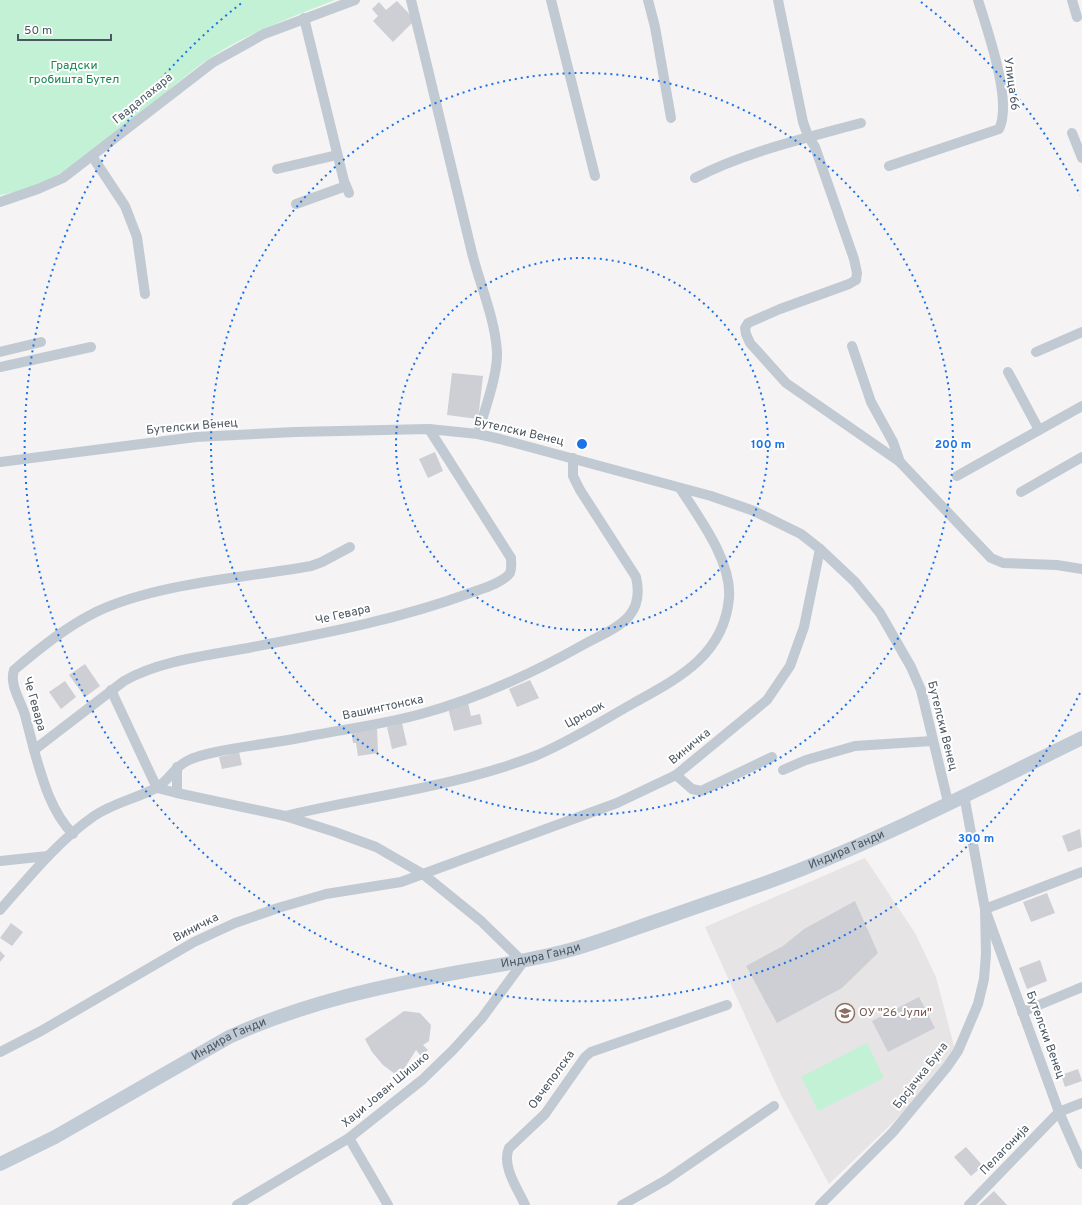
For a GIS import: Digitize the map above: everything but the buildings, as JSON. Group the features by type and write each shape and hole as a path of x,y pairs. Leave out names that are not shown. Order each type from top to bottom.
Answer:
{"street":[{"name":"Гвадалахара","path":"0,202 50,185 63,178 186,81 212,63 264,34 355,0"},
{"path":"411,0 445,133 472,254 495,338 497,353 495,369 478,434"},
{"path":"551,0 595,176"},
{"path":"648,0 655,27 671,118"},
{"path":"778,0 803,122 808,136 815,147 854,259 857,273 856,280 780,308 748,323 745,328 746,334 756,352 786,383 900,462 991,558 1002,563 1057,565 1082,569"},
{"name":"Улица 66","path":"889,166 999,129 1003,121 998,69 978,0"},
{"path":"1072,0 1077,17"},
{"path":"296,204 348,190 304,18"},
{"path":"695,178 713,169 808,136 861,122"},
{"path":"1072,133 1082,158"},
{"path":"277,169 338,155"},
{"path":"92,156 124,206 137,237 145,294"},
{"path":"1036,352 1082,332"},
{"path":"0,352 41,342"},
{"path":"852,346 871,402 893,442 900,462"},
{"path":"0,367 91,347"},
{"path":"1008,372 1039,430"},
{"path":"957,476 1082,406"},
{"name":"Бутелски Венец","path":"0,462 196,438 295,432 429,429 478,434 573,458 711,496 754,512 801,534 820,549 855,582 880,613 900,645 921,690 932,741 948,802"},
{"name":"Че Гевара","path":"34,750 111,690 134,675 180,661 349,628 437,606 493,585 509,574 512,566 511,558 429,429"},
{"path":"1021,492 1082,457"},
{"name":"Вашингтонска","path":"0,910 48,856 94,816 122,801 157,788 177,767 187,760 200,756 413,716 458,703 530,673 620,624 635,610 639,589 636,577 580,490 573,476 573,458"},
{"name":"Црноок","path":"285,816 334,804 447,782 535,756 577,735 674,681 691,668 712,646 725,621 729,597 728,577 705,528 680,488"},
{"name":"Че Гевара","path":"73,834 62,822 41,774 23,709 15,689 12,674 14,670 52,638 96,612 127,600 158,592 310,566 322,562 350,547"},
{"name":"Виничка","path":"0,1052 41,1031 194,942 235,923 278,908 326,894 401,882 617,804 676,776 766,700 790,666 804,627 820,549"},
{"path":"111,690 157,788 177,794 285,816 376,847 423,874 481,921 523,962"},
{"name":"Индира Ганди","path":"0,1164 55,1137 229,1037 287,1013 363,991 467,970 523,962 577,948 785,876 913,820 1082,738"},
{"path":"783,770 806,760 855,746 932,741"},
{"path":"676,776 692,789 700,791 772,757"},
{"path":"177,767 177,794"},
{"name":"Бутелски Венец","path":"964,795 985,909 1059,1112 1082,1164"},
{"path":"0,860 48,856"},
{"path":"985,909 1082,872"},
{"name":"Брсјачка Буна","path":"820,1205 893,1132 947,1067 958,1051 975,1010 984,979 986,954 985,909"},
{"name":"Хаџи Јован Шишко","path":"237,1205 349,1138 422,1080 453,1050 482,1018 523,962"},
{"path":"1022,1012 1082,987"},
{"name":"Овчеполска","path":"526,1205 508,1168 506,1157 507,1152 509,1148 545,1114 590,1052 727,1005"},
{"path":"1059,1112 1082,1103"},
{"path":"622,1205 666,1180 774,1106"},
{"name":"Пелагонија","path":"969,1205 1059,1112"},
{"path":"349,1138 388,1205"}],"shaded area":[{"name":"ОУ \"26 Јули\"","path":"865,858 915,933 936,977 955,1050 906,1110 829,1184 781,1095 705,927"}],"green space":[{"name":"Градски гробишта Бутел","path":"0,0 335,0 268,27 219,52 181,80 133,121 83,160 29,188 0,195"},
{"path":"867,1043 884,1078 818,1111 801,1077"}],"place":[{"name":"ОУ \"26 Јули\"","path":"845,1013"}]}
